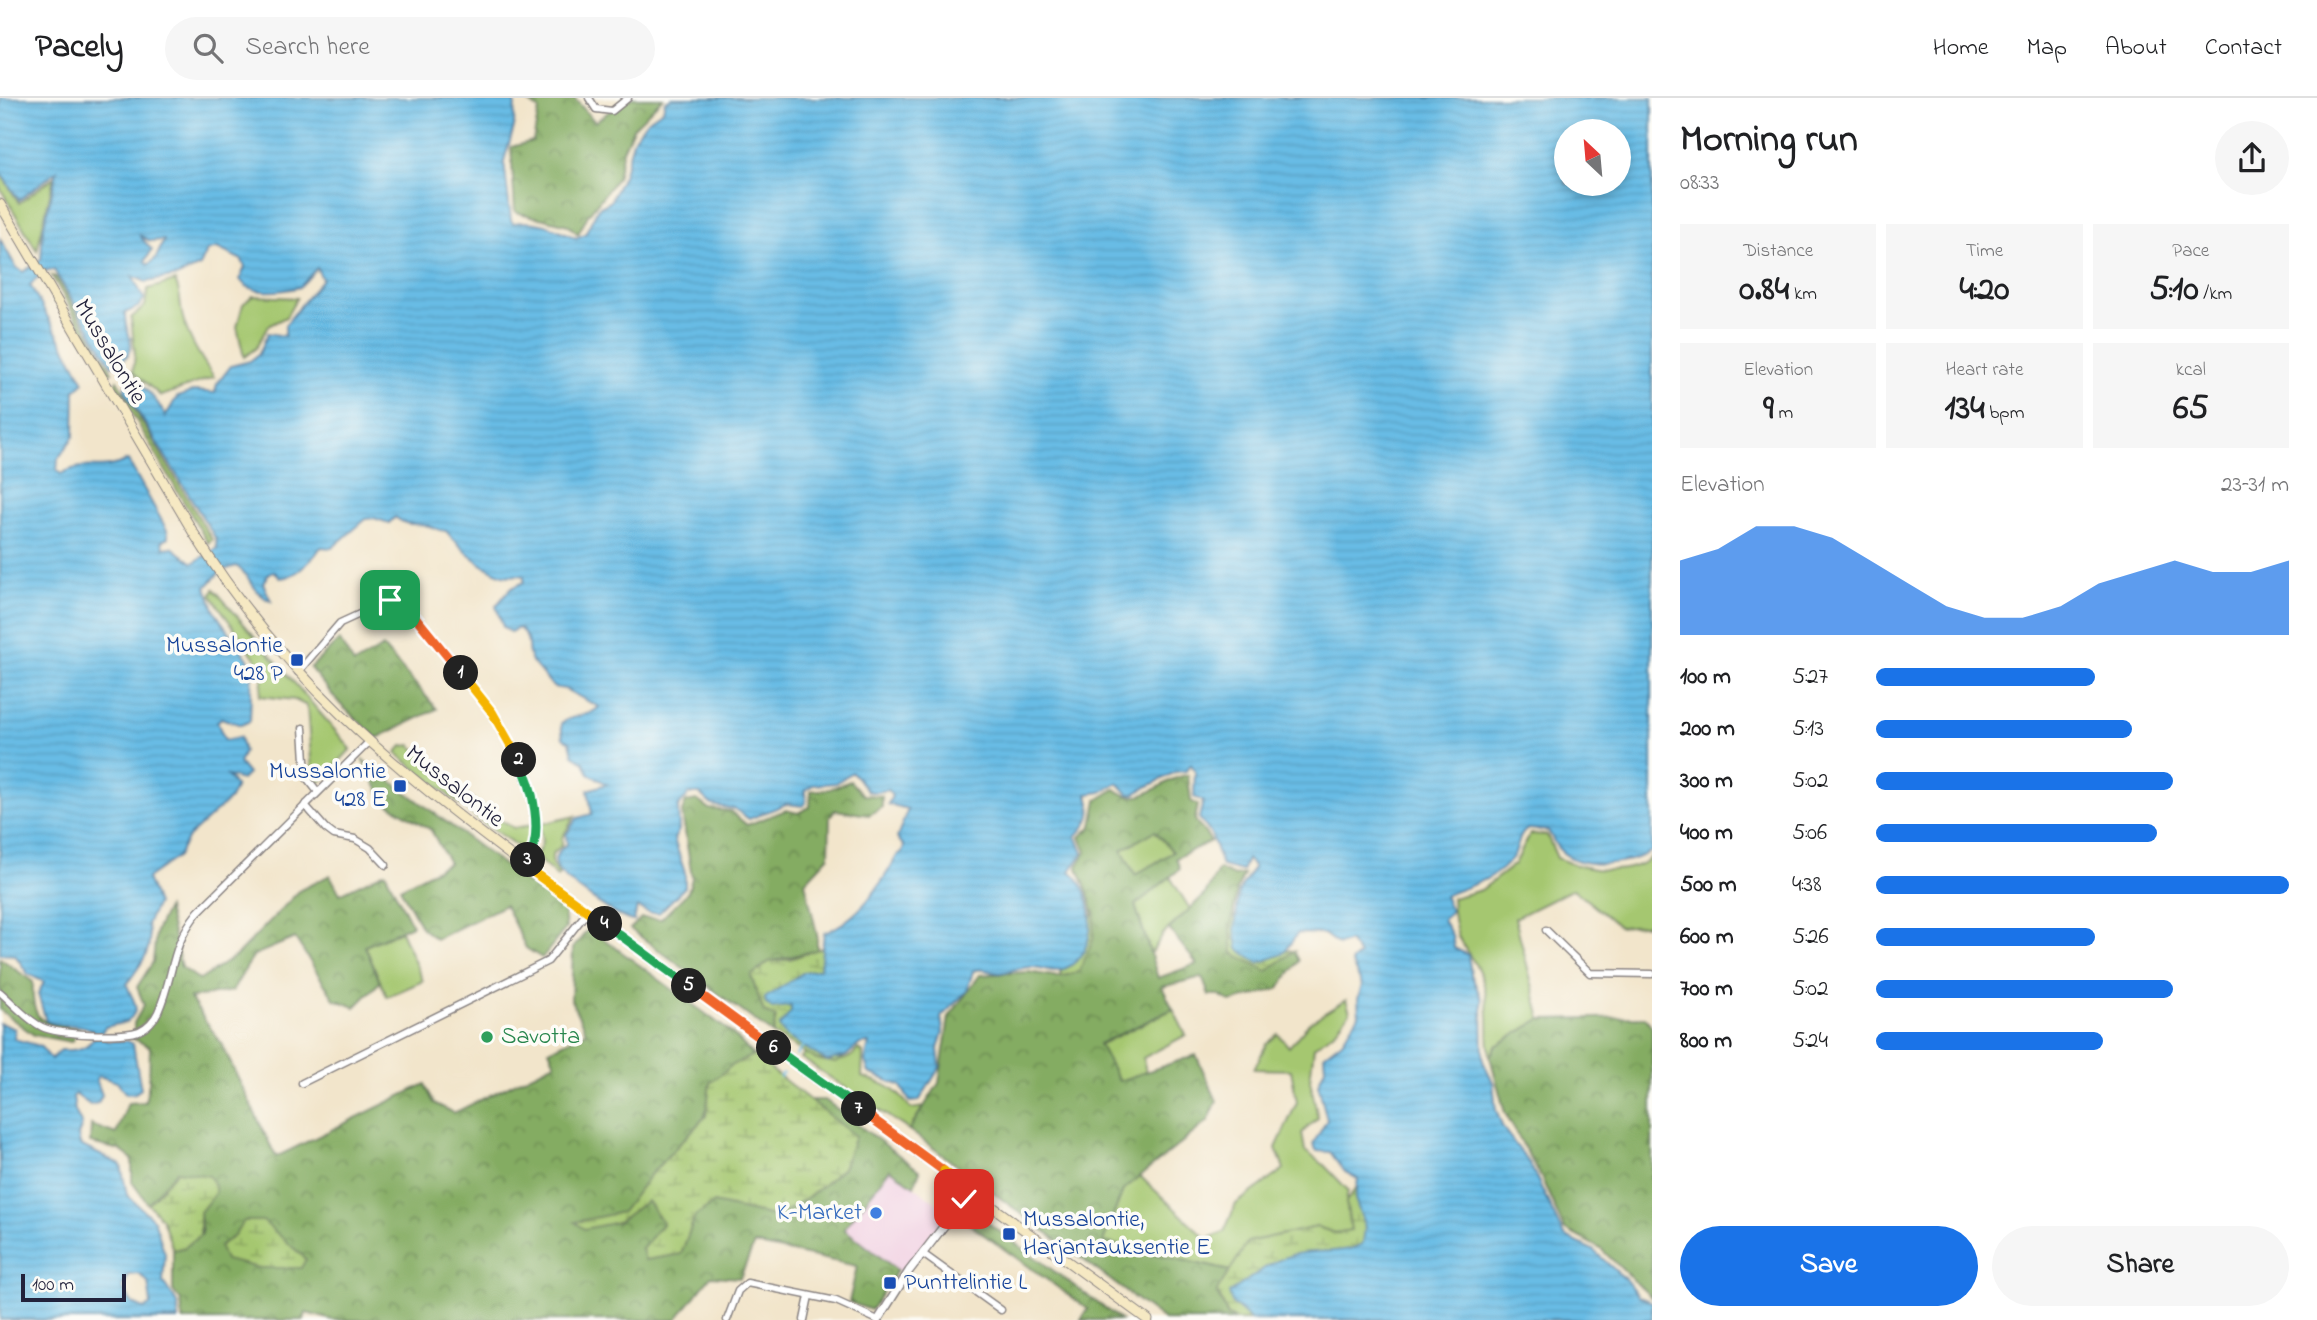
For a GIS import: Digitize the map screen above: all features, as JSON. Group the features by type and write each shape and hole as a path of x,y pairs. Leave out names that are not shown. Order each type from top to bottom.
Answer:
{"main road":[{"name":"Mussalontie","path":"0,204 203,549 225,581 298,672 368,743 441,803 525,866 1148,1320"}],"street":[{"path":"589,98 596,109 612,111 628,98"},
{"path":"298,672 340,622 390,600 404,603 492,712 525,771 536,841 525,866"},
{"path":"303,728 306,777 318,792"},
{"path":"0,992 43,1028 85,1034 139,1031 152,1021 158,1012 182,932 198,912 368,743"},
{"path":"305,805 334,835 355,839 386,865"},
{"path":"302,1083 548,961 588,911"},
{"path":"1546,930 1590,973 1652,974"},
{"path":"727,1320 738,1291 747,1283 854,1307 878,1320 971,1191"},
{"path":"923,1254 1001,1310"},
{"path":"804,1320 809,1296"}],"shaded area":[{"path":"890,1169 949,1212 902,1273 844,1229"}],"green space":[{"path":"523,98 574,98 595,122 627,98 663,98 633,128 623,150 617,178 588,215 578,234 568,225 515,212 511,147 533,141 539,110"},
{"path":"0,172 19,203 54,177 37,251 0,188"},
{"path":"52,276 56,277 112,372 108,373"},
{"path":"175,281 189,334 214,377 161,396 133,372 135,354 131,318 145,306 148,289"},
{"path":"253,296 297,298 286,317 268,326 256,348 244,357 237,327 243,304"},
{"path":"117,380 212,540 208,543 115,384"},
{"path":"214,589 351,749 321,781 315,783 312,773 307,706 295,700 260,696 263,675 257,661 211,595"},
{"path":"339,640 354,664 383,647 437,709 377,738 340,704 310,668"},
{"path":"411,745 489,814 514,828 532,825 526,852 479,820 396,753 402,746"},
{"path":"362,759 564,910 566,928 542,958 526,948 505,905 436,939 422,928 400,888 449,863 431,830 385,802"},
{"path":"1188,775 1191,801 1198,805 1195,820 1211,841 1176,858 1180,869 1135,905 1158,978 1197,964 1169,929 1206,893 1219,869 1234,876 1244,874 1237,889 1231,930 1233,953 1285,958 1294,951 1299,961 1278,989 1231,1002 1219,995 1209,995 1202,977 1162,987 1173,1009 1099,1044 1119,1081 1196,1055 1217,1101 1208,1121 1123,1190 1103,1242 1230,1271 1217,1292 1228,1316 1237,1320 1164,1320 909,1130 939,1083 949,1017 980,975 1028,972 1059,977 1079,972 1093,930 1089,896 1077,866 1086,852 1080,837 1092,826 1097,800 1115,789 1134,797 1143,795 1178,777","holes":["1155,831 1173,852 1135,875 1122,850"]},
{"path":"850,781 863,795 882,796 882,807 869,815 835,810 830,816 829,856 805,882 817,934 817,950 769,962 751,976 764,1012 776,1017 773,1034 630,929 641,918 661,919 688,892 692,878 682,812 686,802 697,800 709,809 730,811 747,825 786,810 798,813 810,807 811,791 830,789"},
{"path":"575,816 562,838 562,845 552,854 552,864 559,874 557,877 536,857 542,843 540,824"},
{"path":"1155,830 1173,852 1136,876 1122,850"},
{"path":"1530,834 1547,835 1557,858 1579,866 1618,870 1642,864 1652,857 1652,924 1620,927 1573,889 1515,918 1541,1019 1496,1046 1490,1057 1484,985 1459,937 1452,898 1481,890 1515,864"},
{"path":"385,872 412,925 365,946 380,982 355,1007 334,999 295,938 254,955 232,991 190,998 222,1045 276,1157 425,1084 434,1103 454,1113 555,1063 549,1050 586,1032 571,1000 573,948 589,928 733,1034 753,1055 710,1083 706,1116 650,1175 647,1201 663,1223 642,1248 681,1254 695,1216 714,1203 778,1217 812,1194 843,1168 855,1136 810,1100 825,1100 920,1171 914,1186 890,1169 844,1229 897,1270 871,1310 849,1302 857,1266 754,1244 740,1278 711,1276 676,1320 333,1320 306,1313 304,1320 183,1320 181,1301 173,1291 173,1250 185,1247 202,1234 200,1212 215,1193 177,1171 148,1204 132,1182 132,1159 120,1150 90,1143 91,1125 116,1134 128,1103 145,1102 149,1083 150,1047 134,1039 134,1023 144,1005 137,987 153,962 156,931 167,908 181,967 200,980 237,955 300,890 330,875 340,894"},
{"path":"1170,877 1190,909 1163,934 1151,954 1135,905"},
{"path":"1095,910 1093,940 1079,972 1059,977 1070,948 1082,936"},
{"path":"1233,913 1241,932 1277,949 1294,951 1267,971 1233,953"},
{"path":"401,931 423,981 387,997 365,946"},
{"path":"827,946 805,1038 846,1056 835,1063 815,1059 773,1034 776,1017 764,1012 751,976 769,962 790,959"},
{"path":"0,958 33,982 34,1006 41,1019 56,1026 79,1029 71,1042 34,1035 0,1010"},
{"path":"1346,1000 1350,1012 1334,1032 1314,1047 1310,1080 1318,1118 1302,1133 1305,1151 1324,1165 1348,1190 1346,1202 1352,1230 1335,1233 1317,1227 1248,1242 1230,1271 1103,1242 1123,1190 1140,1176 1207,1239 1224,1232 1236,1204 1284,1169 1276,1148 1297,1102 1291,1070 1254,1069 1266,1045 1278,1034 1289,1047 1310,1022"},
{"path":"1173,1009 1186,1035 1143,1058 1146,1072 1119,1081 1099,1045"},
{"path":"1645,1017 1652,1027 1652,1298 1601,1249 1564,1229 1541,1177 1505,1113 1490,1057 1496,1046 1541,1019"},
{"path":"858,1049 863,1053 862,1077 890,1088 901,1096 911,1109 923,1107 909,1130 801,1058 804,1053 826,1061 840,1061 853,1055"},
{"path":"753,1055 855,1136 843,1168 812,1194 778,1217 714,1203 695,1216 681,1254 645,1260 642,1249 663,1223 647,1201 618,1222 584,1229 575,1222 622,1212 650,1175 706,1116 710,1083 731,1066"},
{"path":"177,1171 209,1176 215,1185 215,1193 200,1212 200,1235 185,1247 173,1250 162,1219 148,1204"},
{"path":"1359,1183 1439,1320 1237,1320 1228,1316 1217,1291 1248,1242 1317,1227 1335,1233 1351,1230 1346,1202"},
{"path":"969,1209 1121,1320 1081,1320 1088,1309 962,1219"},
{"path":"244,1221 263,1221 306,1259 301,1268 260,1268 225,1260 219,1246 233,1237"}],"water":[{"path":"0,98 515,98 514,127 504,161 511,220 513,223 546,225 576,238 585,234 598,208 610,202 623,176 634,138 647,121 663,110 665,101 672,98 1652,98 1652,851 1631,860 1605,864 1580,861 1569,857 1558,848 1548,831 1528,829 1505,866 1481,882 1444,896 1451,910 1443,920 1452,935 1454,948 1468,955 1471,974 1482,1000 1483,1061 1493,1082 1496,1110 1503,1128 1530,1164 1564,1236 1593,1250 1626,1280 1639,1297 1652,1302 1652,1320 1251,1320 1232,1303 1229,1293 1281,1259 1298,1254 1348,1249 1363,1243 1365,1227 1355,1199 1358,1179 1345,1172 1330,1152 1317,1151 1313,1144 1327,1120 1318,1084 1325,1068 1324,1055 1342,1041 1359,1015 1358,999 1362,985 1351,962 1359,955 1349,941 1339,945 1324,934 1298,933 1283,954 1259,963 1238,949 1235,929 1239,891 1254,867 1247,859 1242,871 1222,866 1211,834 1199,818 1203,801 1194,797 1195,771 1191,764 1186,771 1175,772 1134,794 1128,794 1118,783 1101,792 1087,794 1089,817 1076,836 1083,853 1070,871 1079,880 1089,907 1091,922 1084,950 1076,961 1060,970 1032,967 1000,973 973,971 967,991 941,1017 943,1032 938,1049 940,1067 919,1101 910,1102 901,1086 869,1073 865,1061 869,1043 860,1044 846,1056 827,1061 787,1037 779,1027 791,1012 791,1006 772,1008 766,1004 765,998 804,972 820,969 824,933 848,920 858,911 902,852 904,846 897,838 908,809 888,804 892,796 888,790 868,791 852,772 836,783 813,785 805,791 806,803 803,806 786,804 749,819 735,809 712,805 700,794 689,794 678,807 679,830 674,839 685,873 685,887 659,913 649,913 637,907 634,921 617,914 569,881 557,867 555,860 559,851 567,844 566,835 577,818 592,814 588,790 607,784 589,774 584,762 573,755 570,742 563,738 561,723 599,707 565,689 553,687 531,660 524,633 519,628 510,632 503,627 496,606 510,589 524,582 524,576 503,575 486,567 446,531 408,524 395,517 389,523 374,518 366,519 332,548 321,547 309,562 292,575 280,578 274,571 270,572 263,583 271,601 260,594 236,566 221,571 206,587 215,612 252,665 250,721 241,725 221,718 217,722 225,740 240,737 244,752 239,763 248,774 242,780 227,776 236,786 230,799 188,837 178,856 147,878 157,904 147,924 148,949 127,984 135,1003 135,1012 127,1022 105,1027 100,1035 107,1041 127,1041 133,1044 141,1089 134,1094 126,1094 117,1082 99,1076 96,1079 102,1095 98,1103 90,1105 75,1094 73,1096 75,1111 82,1125 78,1135 80,1145 121,1165 127,1195 154,1220 165,1254 163,1282 178,1304 178,1320 0,1320 0,1023 15,1029 14,1039 40,1046 51,1059 61,1050 84,1047 94,1037 92,1030 86,1027 57,1025 46,1021 38,994 44,982 28,974 15,955 0,954 0,239 16,267 23,272 41,260 43,229 57,171 19,200 0,172","holes":["139,235 150,241 164,240 156,258 148,265 145,261 152,250","217,248 242,260 245,267 240,279 251,288 276,291 300,287 317,268 322,279 285,325 285,336 268,333 259,354 250,361 231,366 217,384 215,393 195,391 177,397 165,417 156,401 141,385 131,380 125,385 125,391 216,539 217,548 193,563 172,547 164,548 162,541 168,538 168,532 128,460 110,466 78,467 61,474 57,471 58,459 74,436 75,390 84,382 30,285 45,271 54,270 112,366 122,360 131,349 125,313 138,307 144,299 132,276 146,282 178,276 200,266 207,251","139,1274 148,1282 151,1304 144,1309 133,1304 122,1288 129,1275"]}],"waterway":[{"path":"796,1056 803,1046"},
{"path":"780,1077 783,1073"}],"place":[{"name":"Mussalontie 428 P","path":"297,660"},
{"name":"Mussalontie 428 E","path":"400,786"},
{"name":"Savotta","path":"487,1037"},
{"name":"K-Market","path":"876,1213"},
{"name":"Mussalontie, Harjantauksentie E","path":"1009,1234"},
{"name":"Punttelintie L","path":"890,1283"}],"route":[{"path":"390,600 398,600 410,609 492,712 520,761 528,779 536,831 532,855 525,866 971,1191 964,1199"}]}
